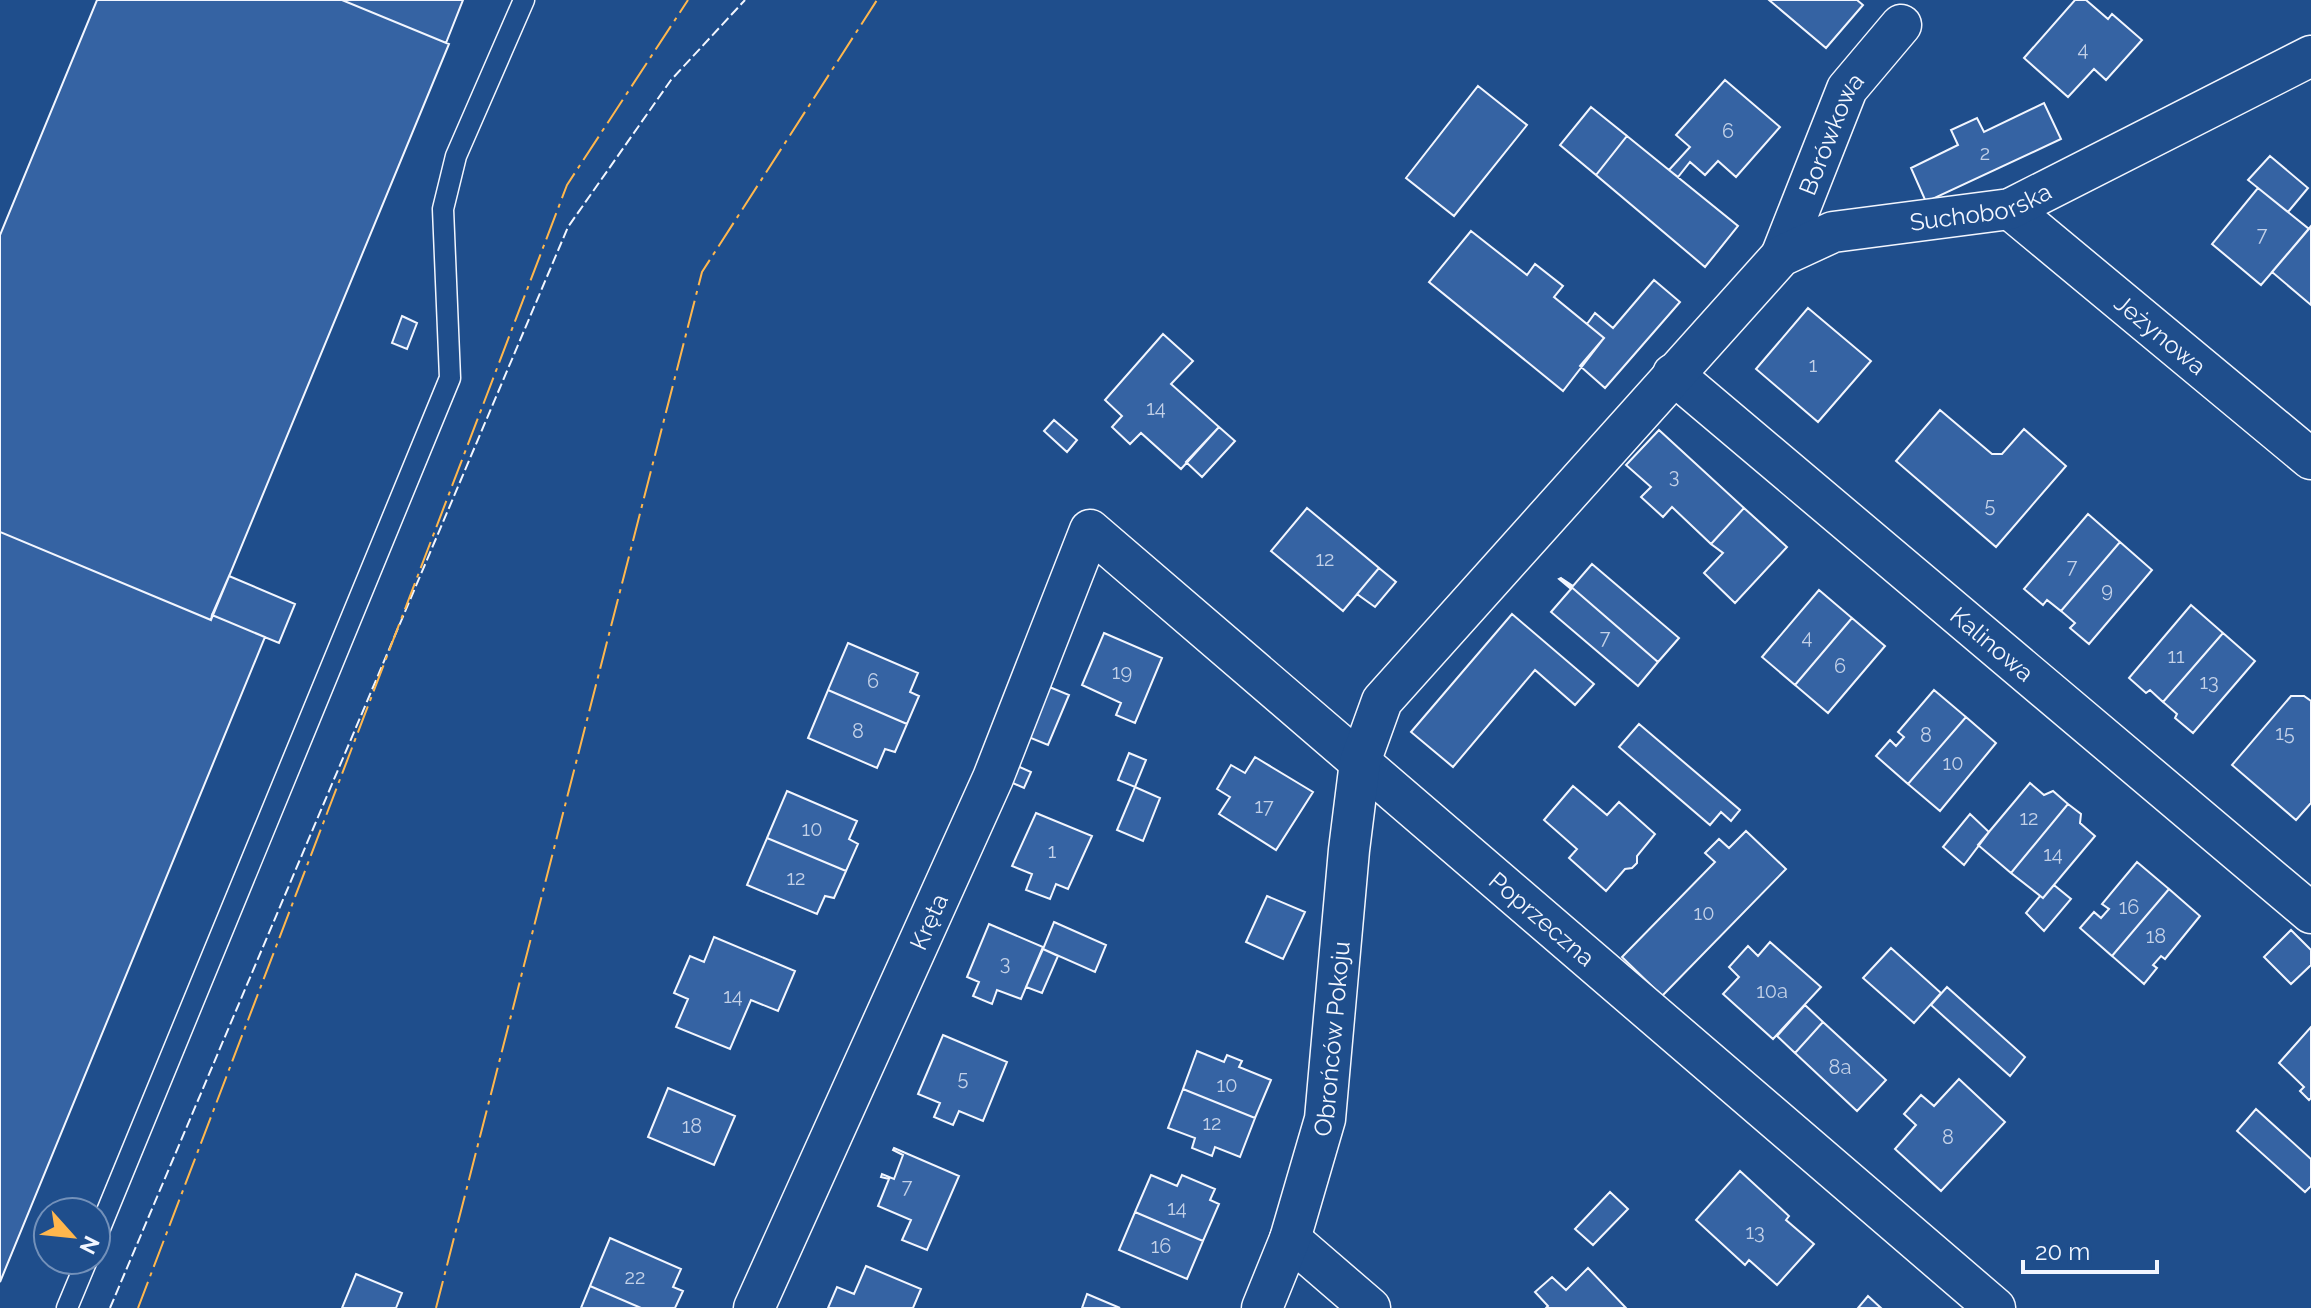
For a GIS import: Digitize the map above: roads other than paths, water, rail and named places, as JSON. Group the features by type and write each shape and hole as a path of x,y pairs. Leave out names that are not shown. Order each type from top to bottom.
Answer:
{"street":[{"name":"Borówkowa","path":"1781,256 1847,89 1901,25"},
{"name":"Suchoborska","path":"1673,374 1781,256 1833,232 2010,209 2311,56"},
{"name":"Jeżynowa","path":"2010,209 2311,459"},
{"name":"Obrońców Pokoju","path":"1262,1308 1290,1239 1325,1119 1360,762 1382,701 1673,374"},
{"name":"Kalinowa","path":"1673,374 2311,913"},
{"name":"Poprzeczna","path":"1090,530 1995,1308"},
{"name":"Kręta","path":"754,1308 993,778 1090,530"},
{"path":"1290,1239 1370,1308"}],"lane":[{"path":"112,1199 450,378 443,209 456,156 524,0"},
{"path":"67,1308 80,1276"}]}
